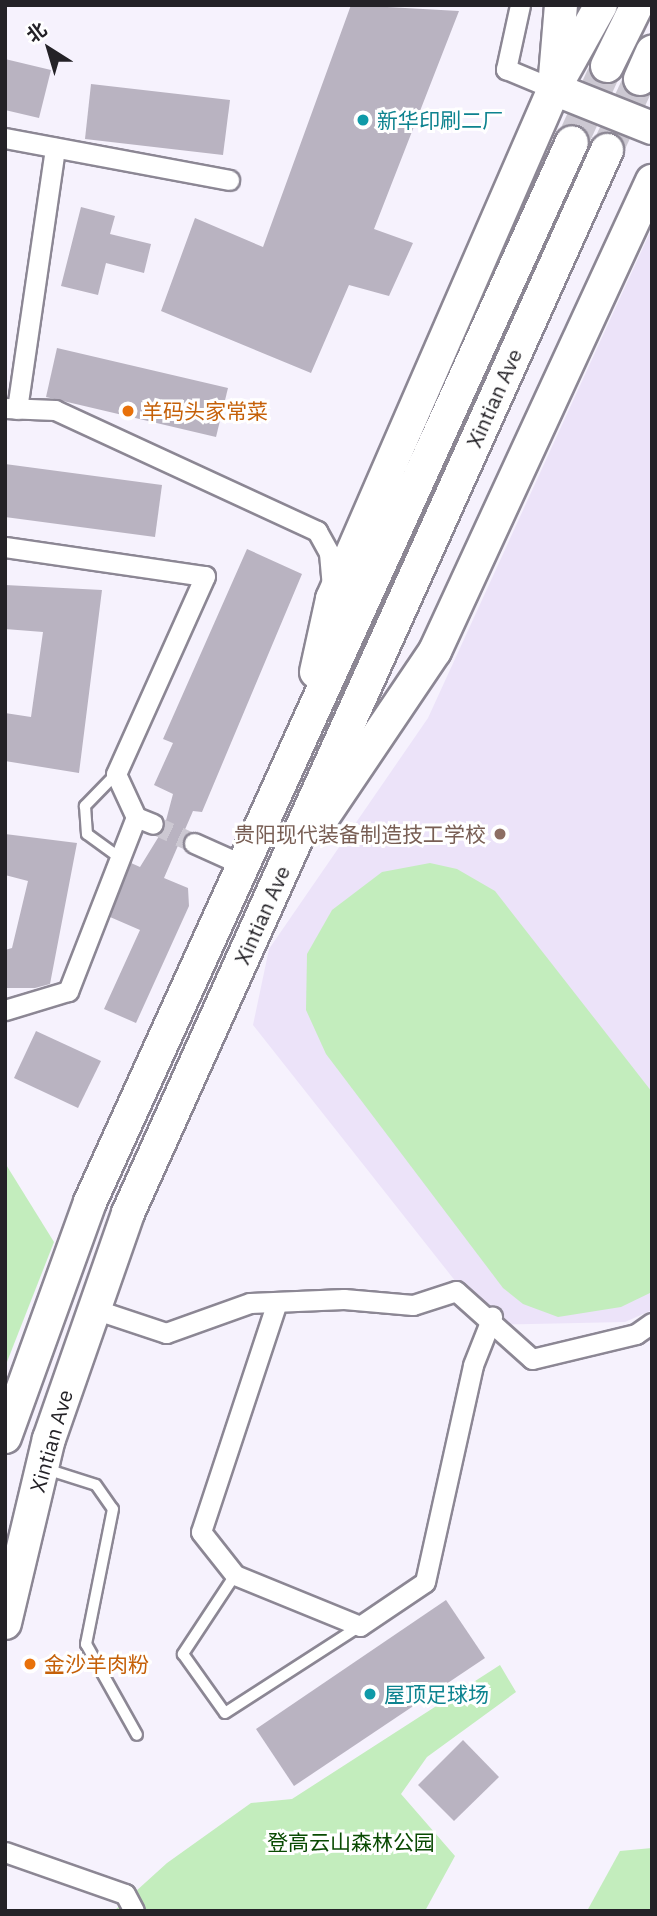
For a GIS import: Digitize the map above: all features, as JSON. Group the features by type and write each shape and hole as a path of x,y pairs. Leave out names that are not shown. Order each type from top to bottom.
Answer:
{"main road":[{"path":"554,89 561,5"},
{"path":"303,734 332,599 554,89 601,5"},
{"path":"607,66 637,5"},
{"path":"554,89 652,128"},
{"name":"Xintian Ave","path":"5,1437 90,1202 572,142"},
{"name":"Xintian Ave","path":"5,1623 42,1468 128,1213 607,150"},
{"path":"270,897 435,651 652,181"}],"street":[{"path":"520,5 506,69 554,89"},
{"path":"5,138 229,180"},
{"path":"55,148 11,408 55,410 317,531 329,553 332,599"},
{"path":"5,547 205,576 116,774 145,821 117,856 68,991 5,1010"},
{"path":"194,843 243,865"},
{"path":"94,1308 166,1333 250,1303 412,1305 456,1291 492,1317 533,1359 636,1334 652,1323"},
{"path":"277,1302 201,1532 235,1575 360,1626 425,1582 473,1365 492,1317"},
{"path":"5,1852 125,1894 134,1911"}],"lane":[{"path":"116,774 85,806 87,834 117,856"},
{"path":"42,1468 96,1485 113,1509 86,1644 137,1735"},
{"path":"235,1575 183,1654 225,1713 360,1626"}],"shaded area":[{"name":"贵阳现代装备制造技工学校","path":"652,228 652,1310 625,1322 490,1325 253,1025 269,949 428,718"}],"green space":[{"path":"430,863 457,869 495,891 652,1092 652,1292 621,1307 558,1317 523,1304 503,1288 326,1054 306,1010 307,954 332,910 382,872"},
{"path":"5,1163 54,1242 5,1367"},
{"name":"登高云山森林公园","path":"500,1665 516,1692 427,1757 401,1794 455,1856 425,1911 114,1911 167,1863 251,1803 292,1799"},
{"path":"652,1848 652,1911 587,1911 620,1851"}],"building":[{"name":"新华印刷二厂","path":"351,5 459,11 374,229 413,243 389,296 349,285 311,373 161,311 195,218 263,247"},
{"path":"5,59 51,70 39,118 5,110"},
{"path":"91,84 230,100 223,155 85,139"},
{"path":"81,207 115,216 110,234 151,244 144,273 106,263 98,295 61,286"},
{"path":"57,348 228,388 216,437 46,397"},
{"path":"5,464 162,485 155,537 5,517"},
{"path":"247,549 302,574 202,812 193,811 164,878 188,888 189,906 136,1023 104,1009 140,930 110,917 131,863 140,867 164,828 173,794 154,785 173,743 163,739"},
{"path":"5,585 102,590 79,773 5,761 5,713 31,717 43,632 5,629"},
{"path":"5,834 77,843 50,984 35,988 5,988 5,950 12,948 28,881 5,875"},
{"path":"36,1031 101,1061 78,1108 14,1078"},
{"name":"屋顶足球场","path":"446,1600 485,1658 294,1786 256,1729"},
{"path":"463,1740 499,1777 454,1821 418,1785"}],"tunnel":[{"path":"572,142 607,66"},
{"path":"607,150 640,79"},
{"path":"153,824 194,843"}],"place":[{"name":"新华印刷二厂","path":"363,120"},
{"name":"羊码头家常菜","path":"128,411"},
{"name":"贵阳现代装备制造技工学校","path":"500,834"},
{"name":"金沙羊肉粉","path":"30,1664"},
{"name":"屋顶足球场","path":"370,1694"}]}
